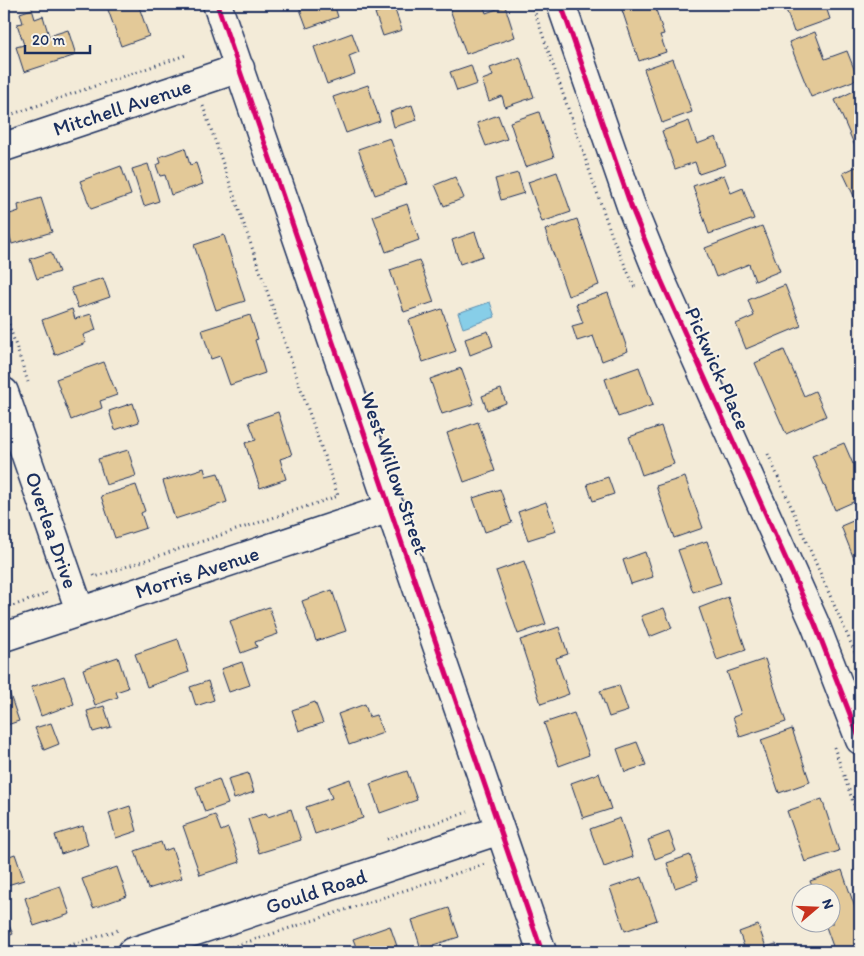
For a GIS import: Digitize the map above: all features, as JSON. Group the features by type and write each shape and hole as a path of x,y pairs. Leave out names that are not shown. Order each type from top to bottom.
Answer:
{"street":[{"name":"West Willow Street","path":"217,4 542,952"},
{"name":"Pickwick Place","path":"561,4 631,206 657,271 815,624 860,740"},
{"name":"Mitchell Avenue","path":"4,147 240,68"},
{"name":"Overlea Drive","path":"4,392 80,611"},
{"name":"Morris Avenue","path":"4,637 390,508"},
{"name":"Gould Road","path":"132,952 500,830"}],"path":[{"path":"4,117 186,55"},
{"path":"92,568 95,577 338,496 204,106"},
{"path":"4,310 29,384"},
{"path":"767,451 860,664"},
{"path":"4,609 46,594 43,585"},
{"path":"217,952 485,864"}],"water":[{"path":"490,302 495,317 463,328 458,313"}],"building":[{"path":"117,4 138,4 149,36 121,46 107,7"},
{"path":"298,4 334,4 338,17 307,28"},
{"path":"448,4 493,4 484,7 486,13 505,6 515,37 466,54"},
{"path":"620,4 654,4 664,34 660,35 666,52 639,61"},
{"path":"784,4 825,4 830,19 794,32"},
{"path":"394,7 402,30 383,36 375,13"},
{"path":"32,9 35,19 43,16 49,36 68,30 76,55 24,72 16,47 24,45 17,24 23,23 20,13"},
{"path":"815,32 825,59 847,51 858,79 811,97 789,42"},
{"path":"352,33 359,52 349,56 355,74 327,84 314,47"},
{"path":"520,57 534,97 505,107 502,96 489,101 482,80 493,76 490,68"},
{"path":"673,59 692,112 662,123 644,69"},
{"path":"471,65 477,84 457,91 450,72"},
{"path":"368,85 380,121 346,133 333,97"},
{"path":"860,88 860,149 857,151 835,100"},
{"path":"412,105 417,120 394,127 390,112"},
{"path":"539,112 554,157 525,167 510,122"},
{"path":"498,115 507,139 486,146 477,123"},
{"path":"689,121 697,144 716,137 726,165 699,174 695,162 675,169 662,131"},
{"path":"390,138 407,184 375,195 358,149"},
{"path":"185,148 190,165 196,163 203,184 171,195 165,175 160,176 156,165 161,163 159,157"},
{"path":"148,164 159,201 144,206 132,169"},
{"path":"860,165 860,209 843,173"},
{"path":"121,166 131,195 91,209 80,181"},
{"path":"557,172 571,212 542,222 528,182"},
{"path":"518,173 524,193 501,200 495,179"},
{"path":"724,175 731,193 743,188 754,219 709,234 693,186"},
{"path":"455,177 464,198 444,206 435,185"},
{"path":"41,198 52,232 12,244 4,216 19,211 18,205"},
{"path":"407,204 419,240 386,252 373,216"},
{"path":"577,219 599,285 568,296 545,230"},
{"path":"762,226 780,271 755,281 749,264 716,277 705,248"},
{"path":"475,232 483,256 460,264 452,240"},
{"path":"224,235 245,301 216,310 194,245"},
{"path":"51,252 59,272 37,279 30,259"},
{"path":"419,260 434,302 404,312 390,270"},
{"path":"103,278 110,297 78,308 71,288"},
{"path":"785,285 801,326 746,349 736,324 754,316 748,300"},
{"path":"608,293 628,351 602,361 593,336 577,341 572,326 583,323 576,304"},
{"path":"72,309 75,319 91,314 96,330 83,335 86,343 55,355 42,320"},
{"path":"442,309 456,351 423,362 409,320"},
{"path":"250,315 258,339 255,340 265,373 230,385 220,356 211,359 202,330"},
{"path":"488,331 493,346 470,355 465,339"},
{"path":"784,350 804,396 815,391 826,416 786,434 755,363"},
{"path":"104,362 117,395 100,401 102,408 71,420 56,379"},
{"path":"639,367 653,405 618,417 605,379"},
{"path":"461,368 474,404 442,414 430,379"},
{"path":"501,389 506,403 487,410 482,396"},
{"path":"133,403 139,422 115,430 109,411"},
{"path":"278,412 292,455 280,459 286,479 260,488 245,443 256,440 249,422"},
{"path":"478,422 495,471 464,482 447,433"},
{"path":"661,426 674,464 642,475 629,437"},
{"path":"844,443 853,464 860,461 860,499 835,510 812,456"},
{"path":"128,450 136,476 106,485 98,459"},
{"path":"204,468 206,476 218,473 227,502 175,519 163,481"},
{"path":"608,477 614,494 593,501 587,484"},
{"path":"685,477 703,528 674,538 656,486"},
{"path":"136,485 145,511 141,513 146,528 115,538 101,496"},
{"path":"500,489 512,523 485,532 473,498"},
{"path":"546,502 556,531 528,540 518,512"},
{"path":"860,518 860,562 856,564 841,526"},
{"path":"707,541 721,583 693,592 678,550"},
{"path":"645,552 653,577 631,584 623,560"},
{"path":"524,561 546,624 518,634 496,571"},
{"path":"332,590 346,631 316,641 302,601"},
{"path":"728,597 746,650 717,660 699,608"},
{"path":"269,607 278,634 255,642 257,647 241,653 230,621"},
{"path":"664,608 672,628 649,637 641,616"},
{"path":"559,627 568,654 556,658 569,694 541,704 520,640"},
{"path":"178,639 189,672 147,687 135,654"},
{"path":"118,657 128,688 116,692 118,697 95,705 83,669"},
{"path":"765,659 786,722 740,737 733,717 741,714 727,672"},
{"path":"242,662 250,685 229,692 221,669"},
{"path":"64,676 74,704 41,716 31,687"},
{"path":"208,681 214,700 196,706 190,687"},
{"path":"619,685 628,711 609,717 600,691"},
{"path":"9,692 19,721 4,726 4,693"},
{"path":"315,702 323,723 299,731 292,710"},
{"path":"365,704 369,717 376,715 383,733 349,745 338,714"},
{"path":"104,706 111,727 93,732 87,711"},
{"path":"574,713 589,755 559,766 544,723"},
{"path":"51,723 59,744 44,750 35,728"},
{"path":"792,729 810,782 779,793 761,740"},
{"path":"637,742 646,765 625,772 617,749"},
{"path":"407,771 417,800 380,813 370,784"},
{"path":"248,773 254,792 234,799 228,779"},
{"path":"599,773 611,809 583,818 571,783"},
{"path":"219,779 228,804 205,812 196,787"},
{"path":"350,779 363,818 315,834 306,807 332,798 328,787"},
{"path":"822,799 839,851 805,862 787,811"},
{"path":"130,806 137,831 116,838 109,813"},
{"path":"291,809 301,840 259,853 248,819 266,813 268,817"},
{"path":"215,815 221,831 228,828 240,862 200,875 183,826"},
{"path":"620,818 633,857 604,867 590,829"},
{"path":"83,826 88,845 61,854 55,835"},
{"path":"669,832 676,851 655,859 648,840"},
{"path":"161,842 164,851 172,848 182,878 148,889 135,851"},
{"path":"15,854 24,880 4,886 4,858"},
{"path":"690,855 698,880 675,888 667,863"},
{"path":"117,867 127,896 93,908 82,879"},
{"path":"842,870 860,922 860,952 835,952 829,934 842,934 842,884 811,884 810,881"},
{"path":"642,877 657,920 625,931 610,888"},
{"path":"60,886 70,914 34,926 25,898"},
{"path":"449,908 459,937 433,945 434,948 422,952 412,920"},
{"path":"4,915 13,934 4,938"},
{"path":"758,925 766,947 776,944 779,952 746,952 739,932"},
{"path":"390,926 399,952 358,952 353,939"},
{"path":"334,946 337,952 317,952"}],"cycle path":[{"path":"217,4 542,952"},
{"path":"561,4 631,206 661,280 815,624 860,740"}]}
